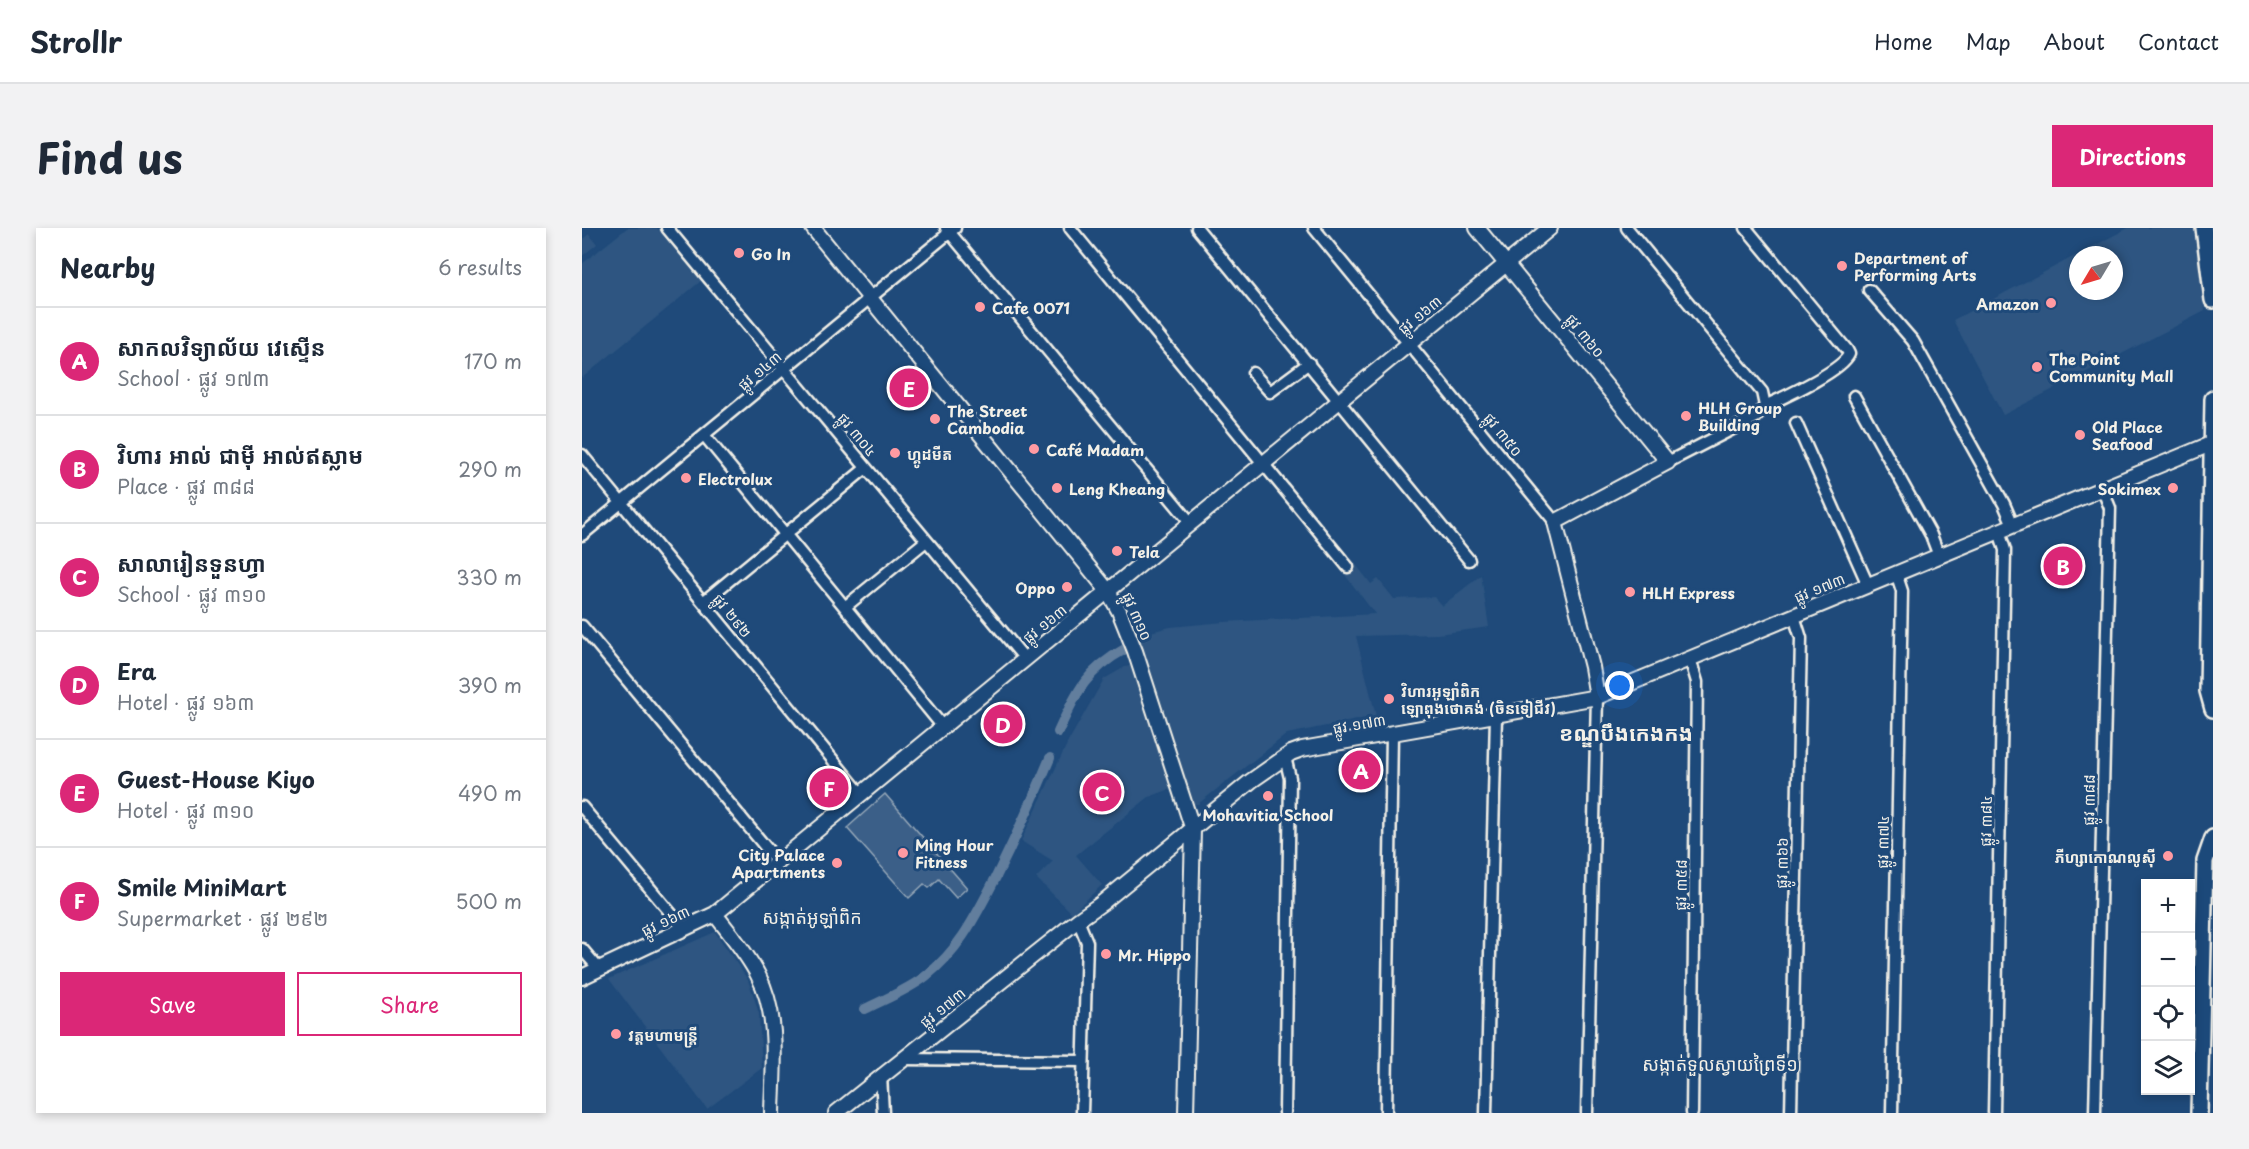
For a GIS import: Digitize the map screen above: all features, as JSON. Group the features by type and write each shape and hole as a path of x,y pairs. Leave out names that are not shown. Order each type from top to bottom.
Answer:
{"main road":[{"path":"2204,228 2213,300"},
{"path":"2213,399 2208,692 2213,709"},
{"path":"2199,1113 2205,861 2213,838"}],"street":[{"name":"ផ្លូវ ៣០៤","path":"667,228 1025,659"},
{"name":"ផ្លូវ ៣១០","path":"813,228 1108,591 1136,651 1193,830 1186,1113"},
{"path":"1070,228 1348,567"},
{"path":"1197,228 1469,560"},
{"name":"ផ្លូវ ៣៥០","path":"1314,228 1555,522 1592,667 1597,697"},
{"name":"ផ្លូវ ៣៦០","path":"1477,228 1668,462"},
{"name":"ផ្លូវ ១៦៣","path":"582,977 715,914 1550,228"},
{"path":"1627,228 1762,392 1765,406"},
{"path":"1555,522 1756,417 1765,406 1808,384 1841,363 1849,354 1746,228"},
{"name":"ផ្លូវ ១៤៣","path":"582,536 950,230"},
{"path":"950,230 1191,523"},
{"path":"1869,290 1912,341 2004,504 2013,525"},
{"path":"1253,373 1270,392 1308,363"},
{"path":"1854,396 1931,535 1940,556"},
{"path":"1796,423 1868,585"},
{"path":"704,435 943,727"},
{"name":"ផ្លូវ ១៧៣","path":"836,1113 881,1075 1102,903 1251,781 1285,757 1302,749 1597,697 2212,443"},
{"name":"ផ្លូវ ២៩២","path":"582,455 861,794"},
{"path":"703,602 866,468"},
{"name":"ផ្លូវ ៣៨៨","path":"2095,1113 2110,508 2102,488"},
{"name":"ផ្លូវ ៣៨៤","path":"1994,1113 2005,550 1999,531"},
{"path":"845,607 927,540"},
{"name":"ផ្លូវ ៣៧៤","path":"1892,1113 1902,591 1896,573"},
{"name":"ផ្លូវ ៣៦៦","path":"1791,1113 1801,638 1794,616"},
{"path":"582,626 778,862"},
{"name":"ផ្លូវ ៣៥៨","path":"1690,659 1697,682 1692,1113"},
{"path":"1587,1113 1597,697"},
{"path":"1486,1113 1496,716"},
{"path":"1386,1113 1392,734"},
{"path":"1285,757 1290,778 1285,1113"},
{"path":"584,815 684,929"},
{"path":"715,914 748,958 759,976 765,993 774,1036 772,1113"},
{"path":"1078,920 1086,942 1082,1113"},
{"path":"582,949 599,969"},
{"path":"903,1059 1083,1061"},
{"path":"881,1075 883,1113"}],"shaded area":[{"path":"627,228 657,228 701,281 582,378 582,264"},
{"name":"The Point Community Mall","path":"2128,228 2197,228 2205,311 2003,415 1953,320 2069,259 2069,300 2123,300 2123,246 2094,246"},
{"path":"589,234 597,244 582,256 582,240"},
{"path":"1354,562 1371,584 1378,579 1394,599 1434,597 1442,606 1481,575 1489,627 1438,634 1356,636 1376,716 1287,734 1198,804 1193,804 1147,658 1142,659 1135,636 1170,627 1224,622 1375,614 1342,571"},
{"path":"1135,665 1173,788 1149,797 1076,855 1102,885 1072,913 1036,878 1053,861 1021,841 1068,742 1104,679 1125,667"},
{"name":"Ming Hour Fitness","path":"885,794 967,888 956,898 939,879 929,888 924,884 909,898 847,828"},
{"path":"715,932 748,980 754,997 759,1014 762,1068 707,1109 609,979"}],"waterway":[{"path":"1058,732 1083,684 1100,666 1125,649"},
{"path":"865,1009 919,981 938,966 958,943 995,879 1050,758"}],"place":[{"name":"Go In","path":"739,253"},
{"name":"Department of Performing Arts","path":"1842,266"},
{"name":"Amazon","path":"2051,303"},
{"name":"Cafe 0071","path":"980,307"},
{"name":"The Point Community Mall","path":"2037,367"},
{"name":"Guest-House Kiyo","path":"909,388"},
{"name":"HLH Group Building","path":"1686,416"},
{"name":"The Street Cambodia","path":"935,419"},
{"name":"Old Place Seafood","path":"2080,435"},
{"name":"Café Madam","path":"1034,449"},
{"name":"ហ្គូដមីត","path":"895,453"},
{"name":"Electrolux","path":"686,478"},
{"name":"Leng Kheang","path":"1057,488"},
{"name":"Sokimex","path":"2173,488"},
{"name":"Tela","path":"1117,551"},
{"name":"វិហារ អាល់ ជាម៉ី អាល់ឥស្លាម","path":"2063,566"},
{"name":"Oppo","path":"1067,587"},
{"name":"HLH Express","path":"1630,592"},
{"name":"វិហារអូឡាំពិក ឡោពុងថោគង់ (ចិនទៀជីវ)","path":"1389,699"},
{"name":"Era","path":"1003,724"},
{"name":"សាកលវិទ្យាល័យ វេស្ទើន","path":"1361,770"},
{"name":"Smile MiniMart","path":"829,788"},
{"name":"សាលារៀនទួនហ្វា","path":"1102,792"},
{"name":"Mohavitia School","path":"1268,796"},
{"name":"Ming Hour Fitness","path":"903,853"},
{"name":"ភីហ្សាកោណលូស៊ី","path":"2168,856"},
{"name":"City Palace Apartments","path":"837,863"},
{"name":"Mr. Hippo","path":"1106,954"},
{"name":"វត្តមហាមន្រ្តី","path":"616,1034"}],"district":[{"name":"ខណ្ឌបឹងកេងកង","path":"1626,732"},
{"name":"សង្កាត់អូឡាំពិក","path":"812,916"},
{"name":"សង្កាត់ទួលស្វាយព្រៃទី១","path":"1720,1063"}]}
